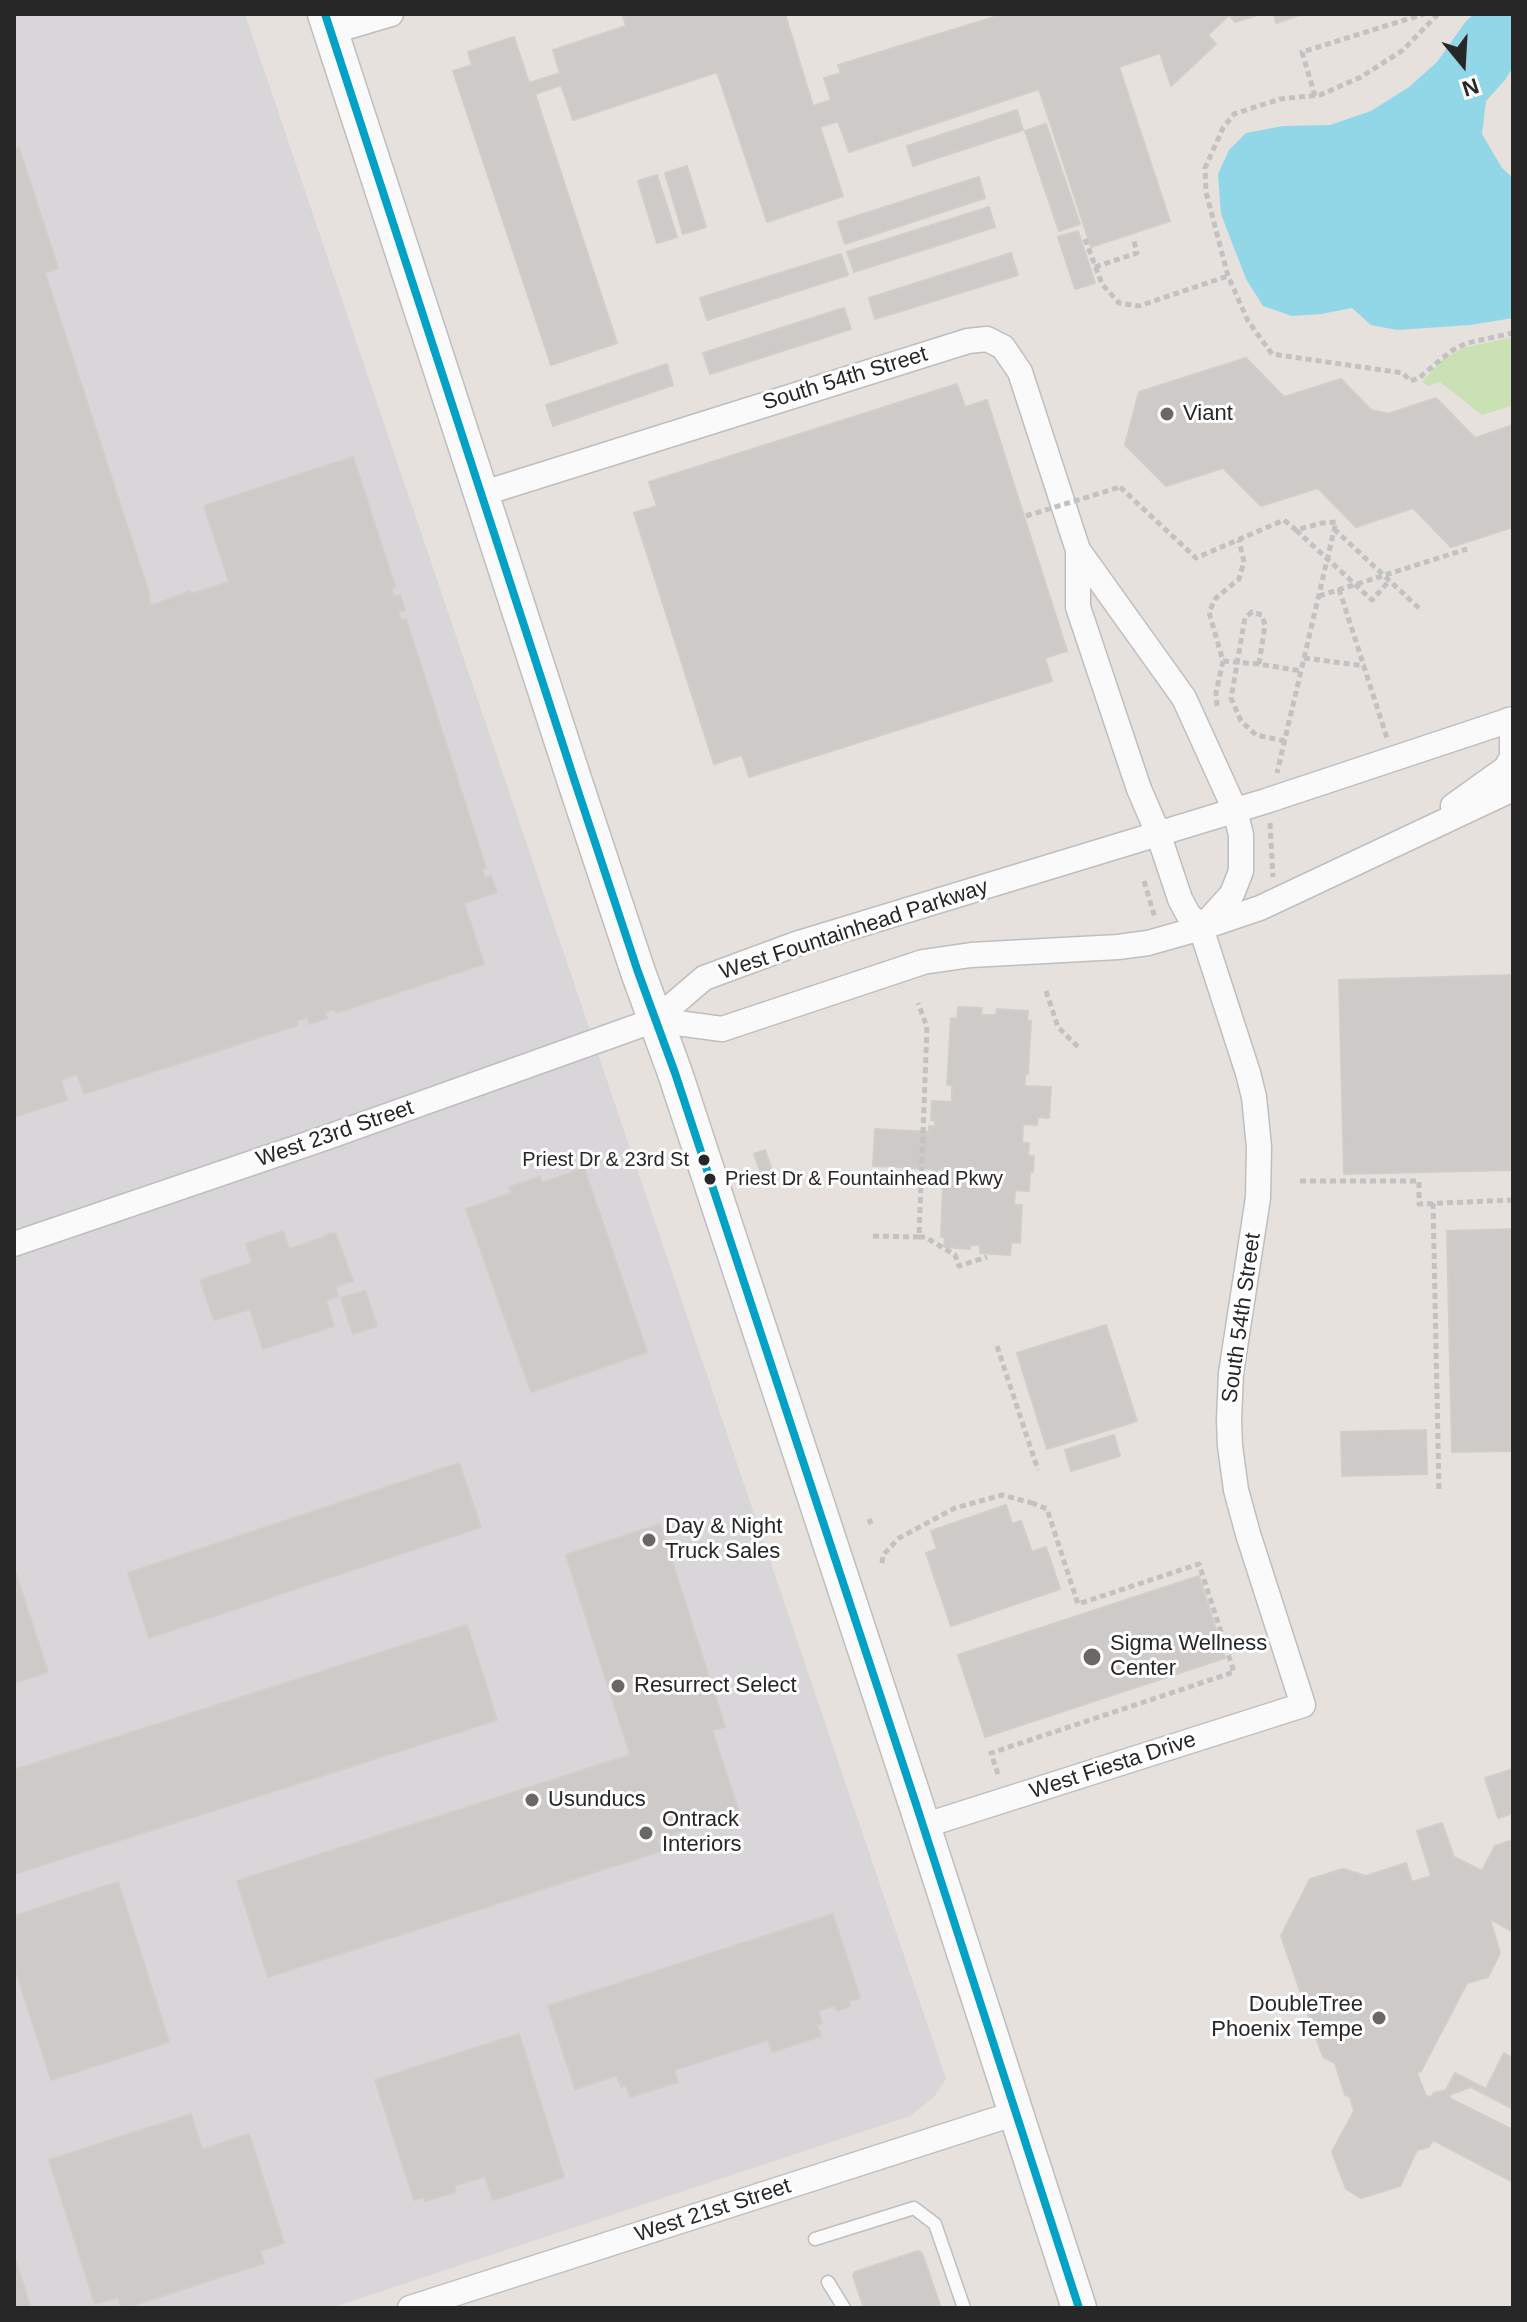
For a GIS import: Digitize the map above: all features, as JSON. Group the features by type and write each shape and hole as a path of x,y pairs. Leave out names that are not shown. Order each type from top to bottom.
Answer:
{"main road":[{"path":"328,23 1079,2308"}],"street":[{"path":"328,23 391,14"},
{"name":"South 54th Street","path":"481,494 968,341 987,339 1003,347 1020,372 1078,550 1184,698 1235,810"},
{"name":"South 54th Street","path":"1078,550 1078,607 1139,789 1158,833"},
{"path":"1429,830 1460,799 1506,768 1512,757 1511,720"},
{"name":"West Fountainhead Parkway","path":"655,1020 704,978 741,964 834,932 1235,810 1511,720"},
{"path":"655,1020 722,1029 923,962 971,955 1134,946 1201,928 1260,908 1513,789"},
{"path":"1201,928 1232,894 1241,871 1241,835 1235,810"},
{"path":"1158,833 1183,907 1201,928"},
{"name":"South 54th Street","path":"1201,928 1248,1073 1258,1122 1260,1173 1255,1224 1231,1373 1229,1420 1233,1471 1248,1534 1303,1705"},
{"name":"West 23rd Street","path":"14,1244 325,1138 655,1020"},
{"name":"West Fiesta Drive","path":"923,1826 1303,1705"},
{"name":"West 21st Street","path":"410,2308 1016,2113"}],"lane":[{"path":"815,2239 914,2208 935,2224 964,2308"},
{"path":"828,2282 844,2308"}],"path":[{"path":"1315,96 1302,52 1424,14"},
{"path":"1438,14 1403,50 1361,77 1315,96 1280,99 1234,114 1223,128 1205,168 1206,192 1228,276 1248,321 1272,354 1403,373 1410,381 1419,378 1451,351 1467,343 1513,333"},
{"path":"1085,239 1102,284 1119,303 1139,306 1228,276"},
{"path":"1095,267 1137,253 1134,241"},
{"path":"1026,516 1120,487 1196,558 1284,520 1372,600 1390,580"},
{"path":"1276,778 1336,522 1296,530"},
{"path":"1334,529 1422,611"},
{"path":"1217,715 1216,693 1223,661 1209,612 1216,598 1239,579 1244,562 1239,540"},
{"path":"1319,596 1467,549"},
{"path":"1339,589 1388,739"},
{"path":"1259,664 1265,625 1262,615 1252,612 1245,618 1231,698 1241,721 1256,735 1285,741"},
{"path":"1304,658 1365,666"},
{"path":"1223,661 1301,671"},
{"path":"1270,812 1273,878"},
{"path":"1141,869 1155,919"},
{"path":"1046,991 1058,1027 1078,1047"},
{"path":"918,1003 927,1027 919,1237"},
{"path":"1300,1181 1419,1181 1419,1204 1513,1200"},
{"path":"1433,1203 1439,1490"},
{"path":"873,1236 925,1237 955,1255 959,1266 987,1257"},
{"path":"997,1346 1038,1470"},
{"path":"882,1563 882,1554 899,1538 955,1508 1002,1495 1047,1509 1078,1604 1199,1564 1234,1672 991,1753 998,1774"}],"shaded area":[{"path":"14,14 245,14 946,2079 934,2097 910,2116 331,2308 14,2308"}],"green space":[{"path":"1513,337 1513,405 1482,415 1440,382 1428,386 1422,382 1442,360 1463,348"}],"water":[{"path":"1474,14 1513,14 1513,67 1486,101 1482,134 1502,168 1513,178 1513,318 1470,325 1397,330 1371,325 1352,308 1292,316 1263,306 1246,279 1221,214 1218,174 1229,150 1246,133 1283,126 1330,125 1371,111 1409,87 1437,62"}],"building":[{"path":"785,14 813,106 831,100 824,78 841,73 838,65 1004,14 1261,14 1235,22 1229,15 1208,35 1216,44 1171,86 1160,53 1119,67 1170,221 1091,247 1039,89 849,152 838,121 820,127 843,196 767,222 717,72 573,120 561,85 535,94 617,343 551,365 453,71 472,65 468,52 514,37 529,83 560,73 553,50 626,26 623,16"},
{"path":"1274,14 1303,14 1276,23"},
{"path":"1017,110 1023,130 913,166 907,146"},
{"path":"1046,124 1080,224 1059,231 1025,131"},
{"path":"19,148 58,268 45,273 151,606 190,591 191,594 229,582 204,506 353,457 395,586 391,588 394,597 400,595 405,610 398,612 401,621 406,619 486,868 482,869 485,878 491,876 497,892 464,903 484,964 336,1013 334,1009 325,1012 327,1018 309,1024 307,1017 297,1021 298,1025 84,1094 77,1074 61,1080 67,1100 14,1117 14,150"},
{"path":"687,166 706,227 683,234 665,173"},
{"path":"657,175 677,237 657,243 638,181"},
{"path":"979,177 985,198 845,244 838,222"},
{"path":"989,207 995,227 854,272 847,252"},
{"path":"1078,231 1095,283 1075,289 1058,237"},
{"path":"1011,253 1018,275 875,319 869,298"},
{"path":"841,254 848,275 707,320 700,298"},
{"path":"844,308 851,329 710,374 703,353"},
{"path":"1246,358 1284,397 1341,379 1371,410 1388,414 1436,398 1475,438 1513,425 1513,527 1451,547 1413,508 1356,527 1318,488 1261,506 1223,468 1166,486 1125,445 1139,392"},
{"path":"667,364 673,385 553,426 546,405"},
{"path":"957,384 965,407 987,400 1067,651 1045,658 1052,681 749,777 742,755 714,764 634,513 657,506 649,482"},
{"path":"1513,975 1513,1170 1344,1174 1339,980"},
{"path":"958,1007 982,1008 981,1015 996,1015 997,1009 1028,1011 1027,1021 1031,1021 1025,1086 1051,1087 1049,1118 1038,1117 1037,1125 1023,1124 1022,1143 1029,1143 1028,1156 1034,1156 1033,1172 1030,1172 1029,1191 1015,1190 1014,1205 1022,1205 1020,1243 1011,1242 1010,1255 980,1253 980,1245 970,1245 970,1249 944,1247 945,1237 941,1237 943,1185 948,1185 949,1170 937,1169 937,1173 933,1169 873,1166 875,1129 929,1132 929,1126 935,1127 935,1120 931,1120 932,1101 952,1102 952,1085 947,1085 951,1018 957,1019"},
{"path":"765,1150 772,1170 761,1174 754,1154"},
{"path":"584,1168 647,1352 531,1392 466,1209 512,1193 509,1187 540,1177 542,1183"},
{"path":"1513,1229 1513,1451 1452,1452 1447,1231"},
{"path":"283,1231 289,1249 329,1233 336,1234 353,1281 335,1287 338,1296 326,1301 334,1326 263,1349 250,1309 214,1320 200,1280 252,1263 246,1244"},
{"path":"365,1291 377,1326 353,1334 341,1298"},
{"path":"1106,1325 1137,1421 1047,1449 1017,1353"},
{"path":"1426,1430 1427,1474 1342,1476 1341,1432"},
{"path":"1114,1435 1120,1456 1071,1471 1065,1450"},
{"path":"459,1463 481,1527 149,1638 128,1573"},
{"path":"1006,1505 1012,1524 1021,1521 1032,1552 1046,1547 1060,1589 951,1626 926,1553 937,1549 931,1531"},
{"path":"660,1524 725,1727 712,1730 739,1812 657,1839 661,1851 268,1977 237,1881 630,1755 566,1555"},
{"path":"14,1568 48,1672 14,1683"},
{"name":"Sigma Wellness Center","path":"1199,1576 1225,1658 985,1737 958,1655"},
{"path":"467,1625 497,1720 14,1874 14,1770"},
{"path":"1513,1769 1513,1813 1498,1818 1485,1778"},
{"name":"DoubleTree Phoenix Tempe","path":"1442,1823 1454,1857 1482,1871 1495,1846 1513,1840 1513,1932 1490,1919 1500,1953 1488,1977 1467,1983 1421,2071 1417,2073 1426,2096 1446,2090 1455,2073 1486,2089 1504,2053 1513,2058 1513,2109 1471,2087 1451,2094 1449,2098 1513,2130 1513,2182 1433,2140 1429,2147 1417,2150 1400,2186 1361,2198 1346,2189 1332,2152 1354,2111 1350,2097 1345,2095 1335,2063 1323,2057 1281,1936 1310,1879 1343,1869 1366,1876 1406,1863 1412,1882 1431,1876 1417,1831"},
{"path":"118,1882 169,2042 51,2080 14,1965 14,1916"},
{"path":"833,1914 860,1998 849,2001 850,2006 837,2011 835,2005 818,2011 822,2023 817,2025 821,2036 772,2052 768,2040 674,2070 678,2082 630,2097 626,2085 621,2087 617,2075 575,2089 548,2006"},
{"path":"519,2034 564,2177 493,2200 485,2176 454,2186 456,2192 425,2201 424,2197 414,2200 375,2080"},
{"path":"191,2114 202,2150 249,2134 284,2243 260,2251 264,2263 125,2308 121,2308 118,2297 95,2304 49,2160"},
{"path":"918,2251 922,2253 941,2308 864,2308 853,2276 855,2272"},
{"path":"14,2256 31,2308 14,2308"}],"transit line":[{"path":"325,14 575,782 675,1073 915,1801 1079,2308"}],"place":[{"name":"Viant","path":"1167,414"},
{"name":"Priest Dr & 23rd St","path":"704,1160"},
{"name":"Priest Dr & Fountainhead Pkwy","path":"710,1179"},
{"name":"Day & Night Truck Sales","path":"649,1540"},
{"name":"Sigma Wellness Center","path":"1092,1657"},
{"name":"Resurrect Select","path":"618,1686"},
{"name":"Usunducs","path":"532,1800"},
{"name":"Ontrack Interiors","path":"646,1833"},
{"name":"DoubleTree Phoenix Tempe","path":"1379,2018"}]}
